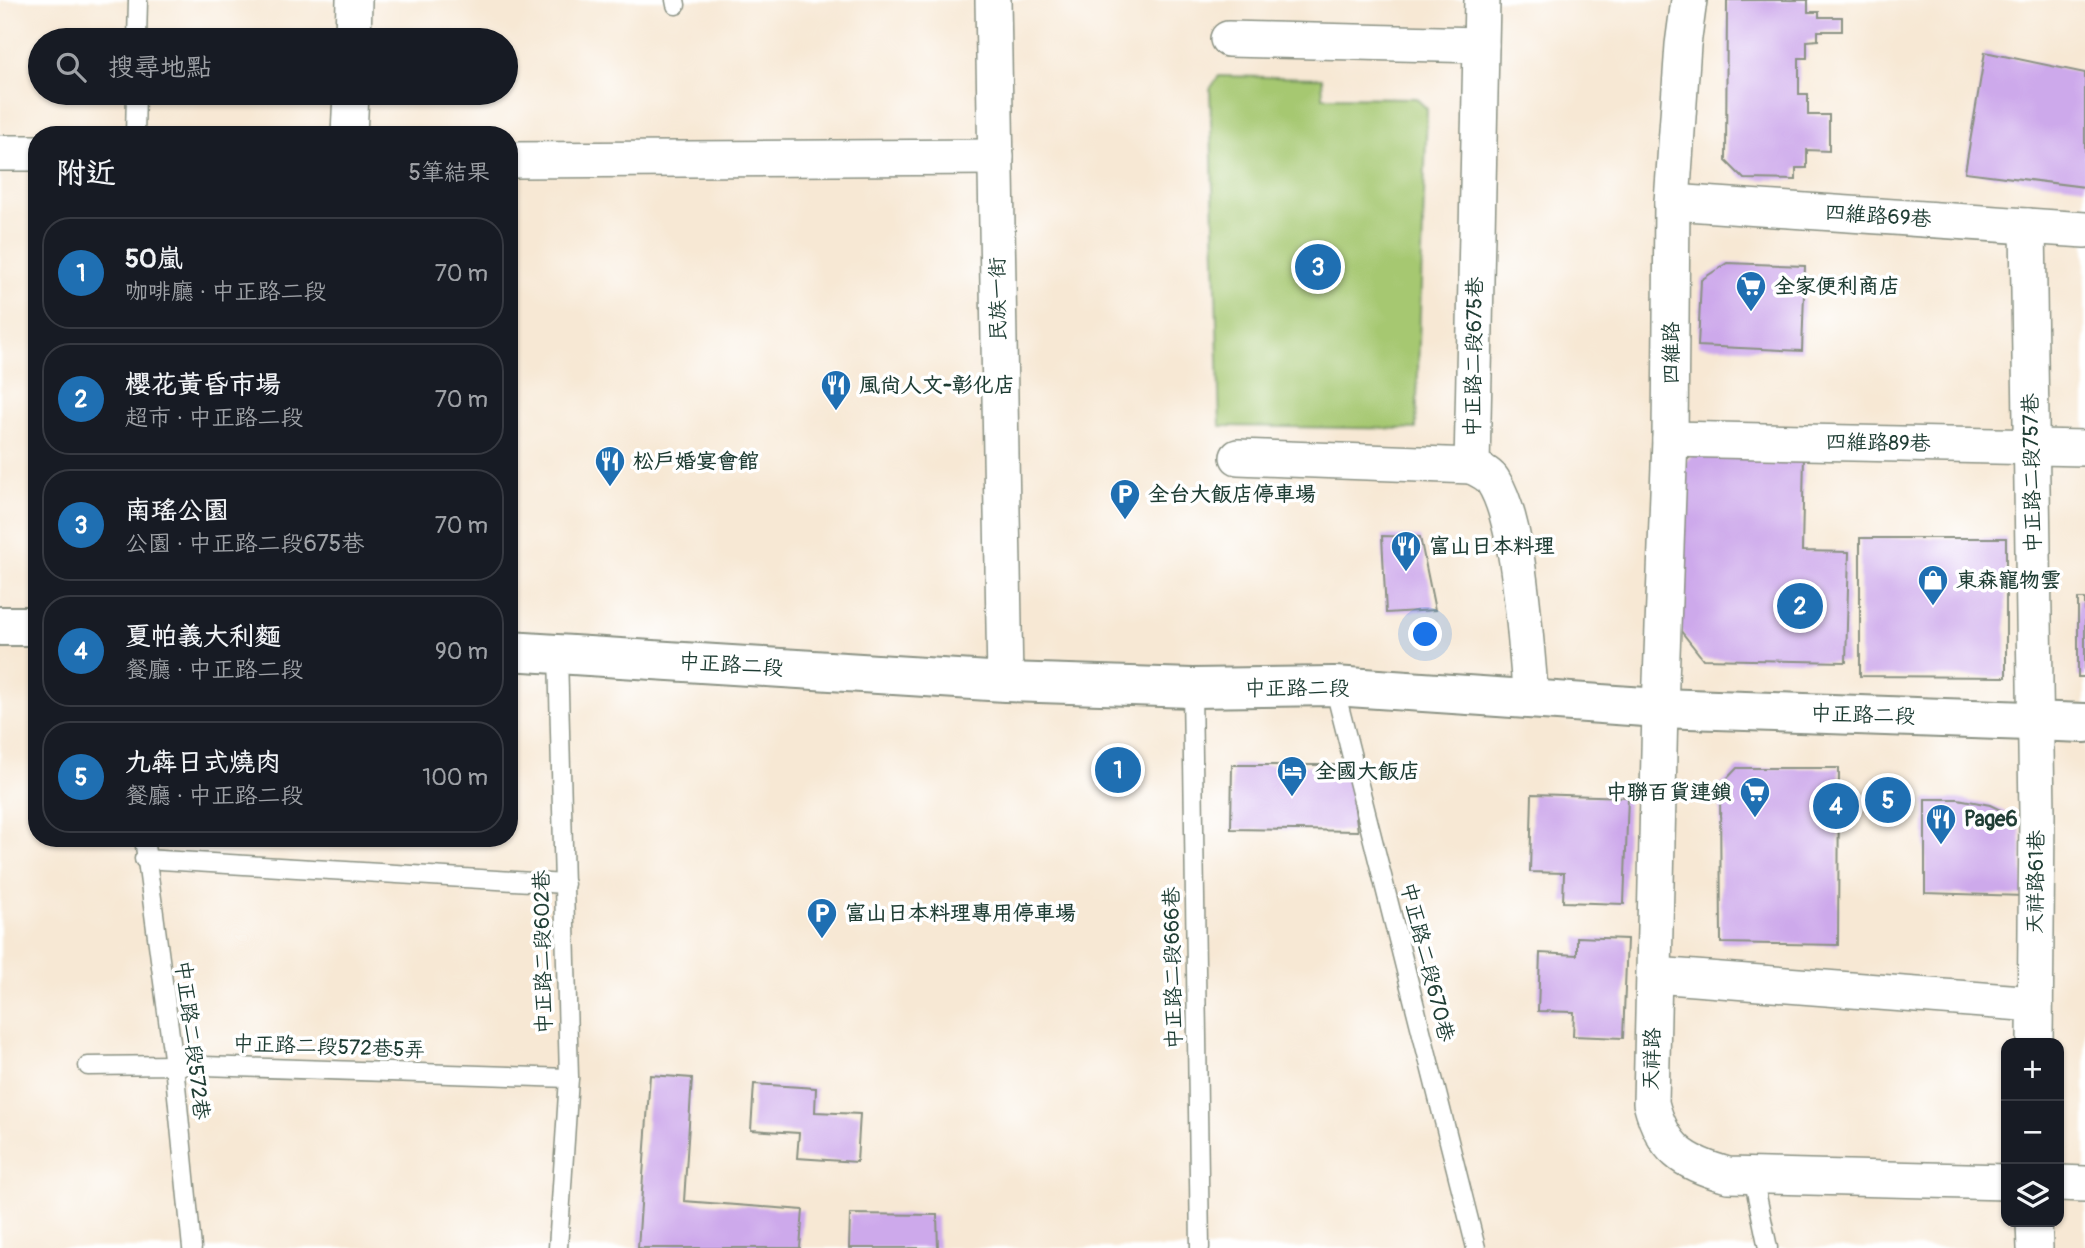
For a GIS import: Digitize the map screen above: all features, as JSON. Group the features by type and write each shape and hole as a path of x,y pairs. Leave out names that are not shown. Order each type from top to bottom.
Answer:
{"street":[{"path":"353,28 354,0"},
{"name":"民族一街","path":"993,0 1005,682"},
{"name":"中正路二段675巷","path":"1482,0 1472,466 1492,478 1505,503 1512,535 1531,698"},
{"name":"四維路","path":"1660,708 1670,439 1672,202 1683,45 1689,0"},
{"path":"1228,39 1481,45"},
{"path":"349,126 350,105"},
{"path":"0,153 28,153"},
{"path":"518,160 996,158"},
{"name":"四維路69巷","path":"1672,202 2085,230"},
{"name":"中正路二段757巷","path":"2028,226 2036,721"},
{"name":"四維路89巷","path":"1670,439 2085,448"},
{"path":"1238,457 1472,466"},
{"path":"0,626 28,626"},
{"name":"中正路二段","path":"518,652 1005,682 1192,688 1334,686 1660,708 2085,723"},
{"name":"天祥路","path":"1660,708 1651,1103 1659,1132 1676,1151 1702,1168 1728,1175 2001,1182"},
{"name":"天祥路61巷","path":"2035,1038 2036,721"},
{"path":"1655,975 2035,1004"},
{"path":"2064,1183 2085,1184"},
{"path":"2034,1227 2035,1248"}],"lane":[{"path":"137,28 138,0"},
{"path":"135,126 136,105"},
{"name":"中正路二段602巷","path":"558,654 569,1078 558,1248"},
{"name":"中正路二段670巷","path":"1334,686 1476,1248"},
{"name":"中正路二段666巷","path":"1192,688 1200,1248"},
{"name":"中正路二段572巷","path":"144,847 174,1065 192,1248"},
{"path":"144,859 565,884"},
{"name":"中正路二段572巷5弄","path":"88,1066 174,1065 569,1078"},
{"path":"1753,1177 1768,1248"}],"green space":[{"path":"1219,76 1322,78 1323,97 1416,98 1427,109 1416,429 1220,426 1210,89"}],"building":[{"path":"1727,0 1808,0 1808,12 1819,12 1819,17 1842,17 1842,31 1818,31 1818,40 1807,41 1807,58 1799,58 1799,94 1808,94 1808,115 1829,115 1829,151 1807,150 1807,168 1796,168 1796,180 1744,179 1726,161"},
{"path":"1985,52 2085,73 2085,187 1965,172"},
{"name":"全家便利商店","path":"1727,263 1805,266 1802,351 1698,346 1701,280"},
{"path":"1697,450 1804,455 1802,551 1849,552 1846,662 1703,659 1677,626 1680,467"},
{"name":"富山日本料理","path":"1382,536 1420,537 1435,610 1386,613"},
{"name":"東森寵物雲","path":"1860,538 2006,538 2006,677 1860,676"},
{"path":"2078,599 2085,599 2085,677 2078,677"},
{"name":"全國大飯店","path":"1232,765 1349,765 1358,831 1231,829"},
{"path":"1737,768 1839,768 1838,945 1721,943 1720,786"},
{"path":"1532,794 1628,797 1624,904 1563,902 1564,873 1530,872"},
{"path":"1925,799 1958,799 1990,805 2005,812 2020,826 2024,896 1925,893"},
{"path":"1577,937 1627,939 1623,1038 1573,1036 1574,1012 1538,1011 1540,953 1577,955"},
{"path":"650,1075 692,1078 684,1201 803,1210 800,1248 638,1248"},
{"path":"754,1084 816,1088 815,1112 860,1114 857,1162 797,1158 799,1133 751,1130"},
{"path":"850,1214 937,1215 938,1248 849,1248"}],"place":[{"name":"南瑤公園","path":"1318,267"},
{"name":"全家便利商店","path":"1751,313"},
{"name":"風尚人文-彰化店","path":"836,412"},
{"name":"松戶婚宴會館","path":"610,488"},
{"name":"全台大飯店停車場","path":"1125,521"},
{"name":"富山日本料理","path":"1406,573"},
{"name":"櫻花黃昏市場","path":"1800,606"},
{"name":"東森寵物雲","path":"1933,607"},
{"name":"50嵐","path":"1118,770"},
{"name":"全國大飯店","path":"1292,798"},
{"name":"九犇日式燒肉","path":"1888,800"},
{"name":"夏帕義大利麵","path":"1836,806"},
{"name":"中聯百貨連鎖","path":"1755,819"},
{"name":"Page6","path":"1941,846"},
{"name":"富山日本料理專用停車場","path":"822,940"}]}
